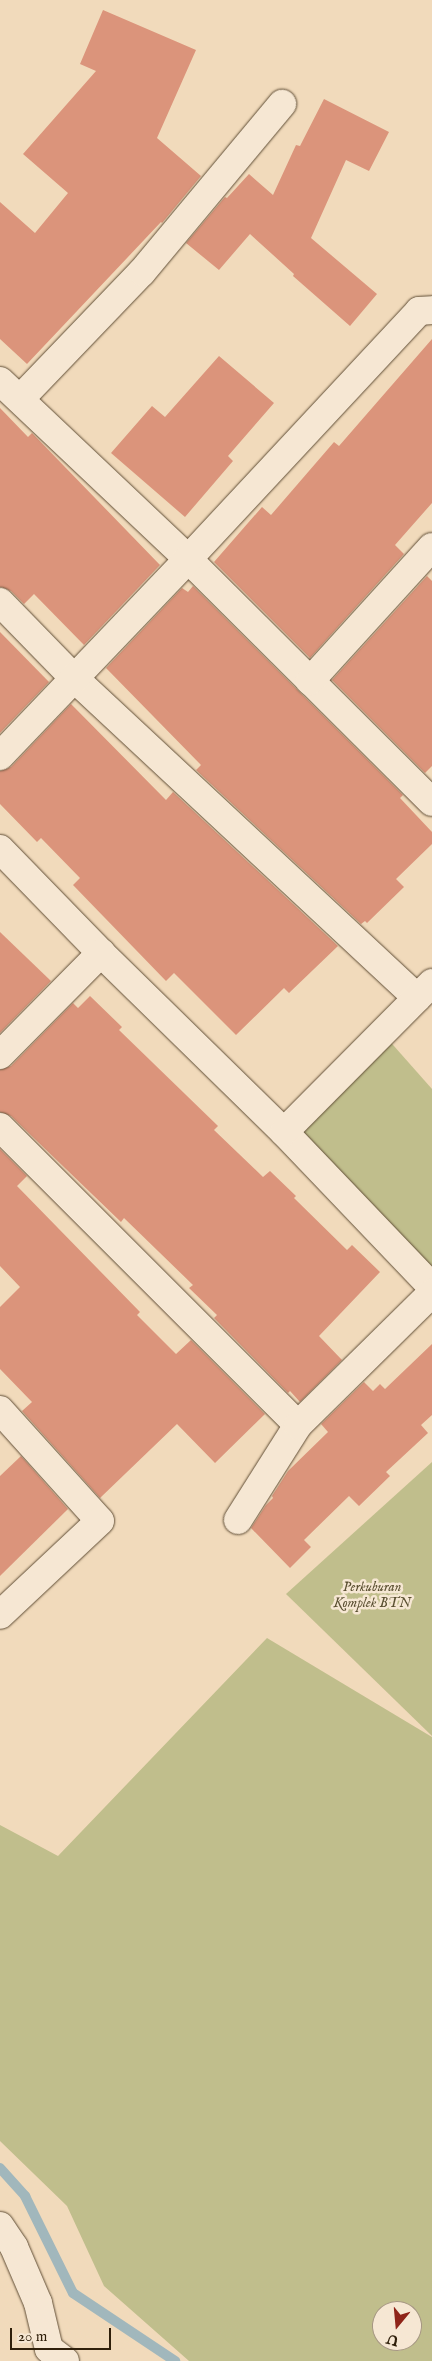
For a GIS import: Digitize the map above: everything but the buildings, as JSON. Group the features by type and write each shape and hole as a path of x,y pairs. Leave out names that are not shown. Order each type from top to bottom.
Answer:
{"street":[{"path":"20,399 142,272 282,104"},
{"path":"0,756 188,559 419,311 432,310"},
{"path":"0,381 188,559 432,802"},
{"path":"310,681 431,551"},
{"path":"0,602 74,678 424,991 284,1132"},
{"path":"0,849 101,953 284,1132 432,1287"},
{"path":"0,1055 101,953"},
{"path":"0,1127 298,1425"},
{"path":"238,1520 298,1425 432,1293"},
{"path":"0,1410 100,1521 0,1615"},
{"path":"0,2226 14,2247 38,2303 50,2357"}],"green space":[{"path":"386,1037 432,1089 432,1267 291,1132"},
{"name":"Perkuburan Komplek BTN","path":"432,1462 432,1736 286,1594"},
{"path":"267,1638 432,1737 432,2361 189,2361 104,2286 67,2206 0,2141 0,1825 58,1856"}],"waterway":[{"path":"0,2168 25,2196 73,2293 175,2361"}]}
